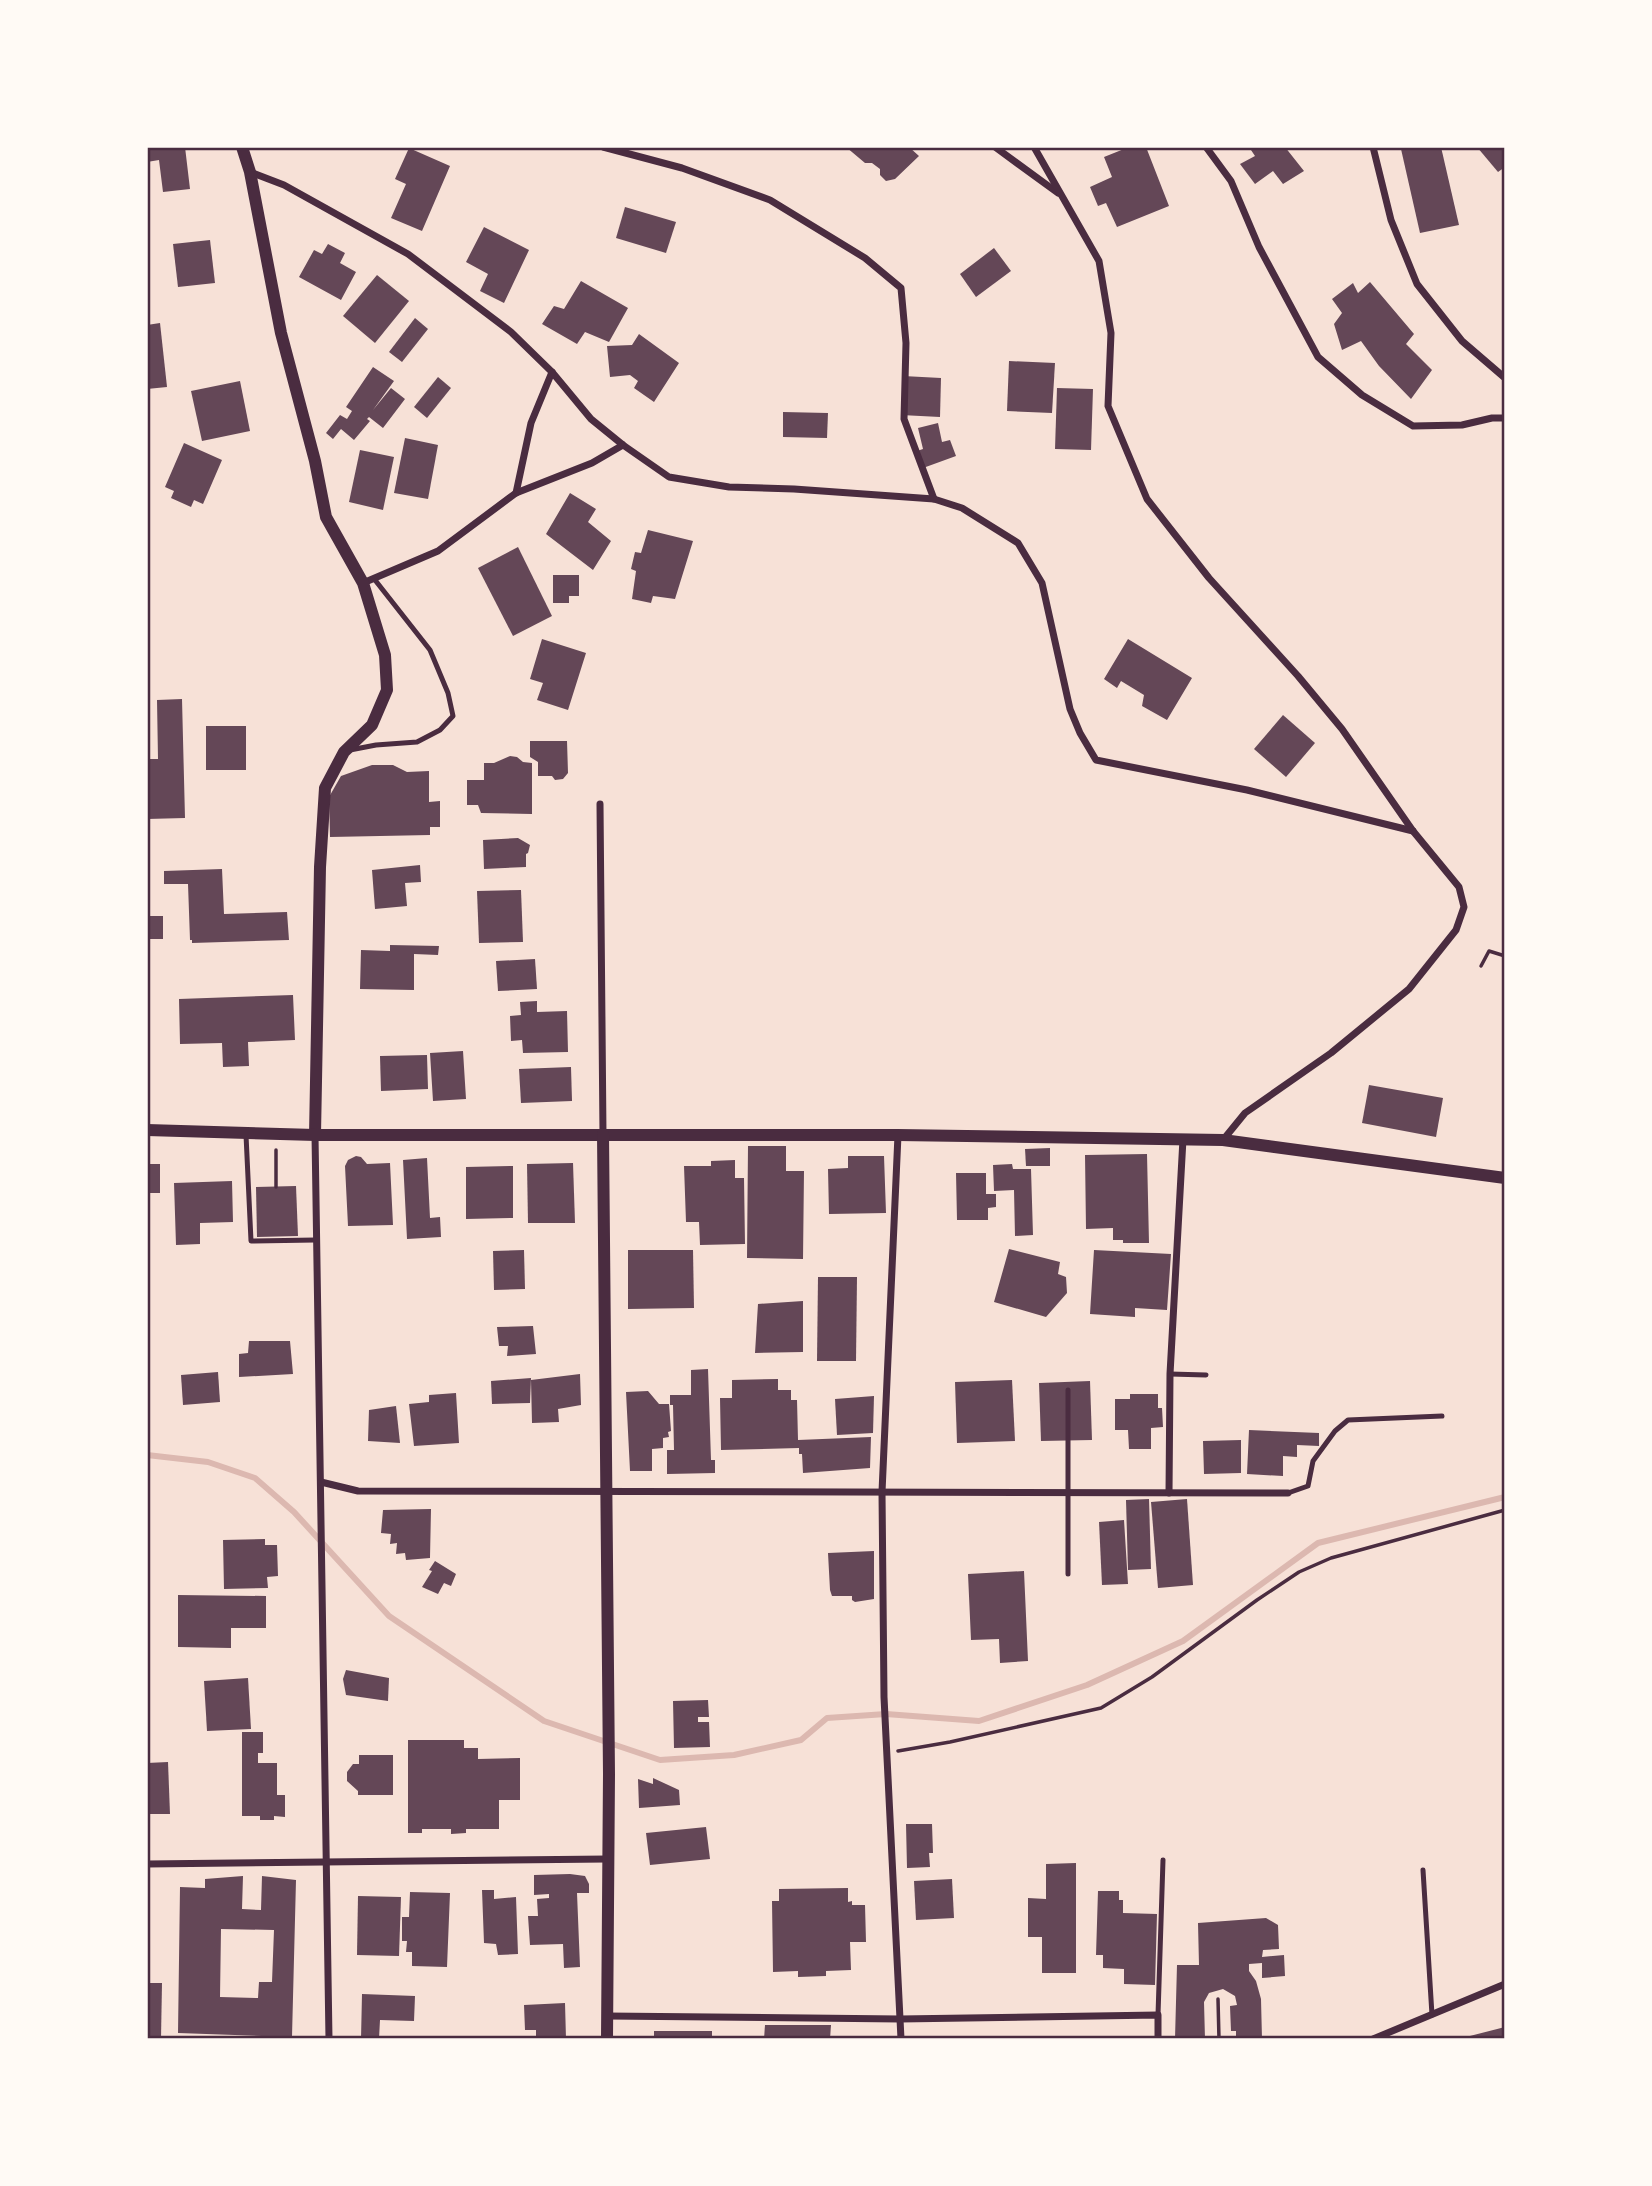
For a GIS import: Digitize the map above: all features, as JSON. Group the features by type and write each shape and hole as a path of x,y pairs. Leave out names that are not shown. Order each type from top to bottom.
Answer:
{"street":[{"path":"242,147 250,173 281,333 315,461 326,517 369,581 385,655 387,690 372,725 344,752 325,788 320,867 315,1240 329,2039"},
{"path":"603,147 682,167 770,200 865,258 901,288 906,343 904,419 934,499"},
{"path":"995,147 1061,195"},
{"path":"1034,147 1099,261 1111,333 1108,406 1147,499 1209,578 1342,729 1413,831 1460,887 1464,907 1456,930 1409,989 1331,1052 1245,1113 1223,1140"},
{"path":"1206,147 1231,181 1259,247 1318,357 1362,395 1413,426 1462,425 1505,418"},
{"path":"1373,147 1391,220 1417,284 1462,341 1505,378"},
{"path":"250,173 284,185 408,254 511,332 552,372 591,419 669,477 729,487 934,499 962,508 1018,543 1042,583 1070,709 1096,760 1247,790 1413,831"},
{"path":"516,493 531,423 552,372"},
{"path":"369,581 438,551 516,493 592,463 623,445"},
{"path":"600,804 609,1774 607,2039"},
{"path":"147,1130 246,1135 898,1135 1223,1140 1505,1178"},
{"path":"898,1135 882,1492 885,1738 901,2039"},
{"path":"1169,1493 1170,1374 1183,1139"},
{"path":"321,1482 358,1491 1289,1493"},
{"path":"147,1864 607,1859"},
{"path":"1373,2039 1505,1984"},
{"path":"607,2016 900,2019 1158,2015 1158,2039"}],"lane":[{"path":"344,752 376,745 417,742 440,730 453,716 448,693 430,650 369,581"},
{"path":"246,1135 251,1241 315,1240"},
{"path":"1170,1374 1206,1375"},
{"path":"1068,1390 1068,1574"},
{"path":"1289,1493 1308,1486 1313,1461 1335,1431 1348,1420 1441,1416"},
{"path":"1158,2015 1163,1860"},
{"path":"1423,1870 1432,2015"}],"path":[{"path":"1481,966 1489,951 1505,956"},
{"path":"275,1135 276,1187"},
{"path":"887,1753 950,1742 1101,1708 1152,1677 1298,1572 1331,1558 1505,1510"},
{"path":"1218,1999 1219,2039"}],"building":[{"path":"147,147 185,147 190,189 163,192 159,160 147,162"},
{"path":"846,147 909,147 919,156 895,179 886,181 880,175 880,169 872,163 865,163"},
{"path":"1129,147 1146,147 1169,206 1117,227 1106,203 1098,206 1090,187 1112,177 1104,157"},
{"path":"1249,147 1285,147 1304,171 1283,184 1273,171 1255,184 1240,164 1255,156"},
{"path":"1441,147 1459,225 1420,233 1401,149"},
{"path":"1477,147 1505,147 1505,167 1498,172"},
{"path":"409,148 450,166 422,231 391,218 406,184 395,179"},
{"path":"625,207 676,222 666,253 616,238"},
{"path":"484,227 529,250 504,303 480,291 488,274 466,262"},
{"path":"210,240 215,283 178,287 173,244"},
{"path":"328,244 345,253 340,263 356,272 341,300 299,277 314,250 322,254"},
{"path":"994,248 1011,271 976,297 960,274"},
{"path":"377,275 409,301 375,343 343,316"},
{"path":"581,281 628,308 609,342 585,332 577,344 542,324 554,306 564,309"},
{"path":"1370,282 1414,334 1406,344 1432,370 1411,399 1379,366 1361,341 1342,350 1334,324 1342,313 1332,299 1353,283 1358,293"},
{"path":"415,318 428,329 402,362 389,352"},
{"path":"160,323 167,387 147,389 147,325"},
{"path":"639,334 679,363 654,402 634,388 638,381 630,375 610,377 607,346 632,345"},
{"path":"1009,361 1055,363 1052,413 1007,411"},
{"path":"373,367 394,381 373,410 391,388 405,399 383,428 369,417 367,419 370,421 354,440 341,429 333,439 326,433 340,415 347,419 352,411 346,407"},
{"path":"903,376 941,378 940,417 901,415"},
{"path":"438,377 451,388 427,418 414,407"},
{"path":"240,381 250,431 202,441 191,391"},
{"path":"1057,388 1093,389 1091,450 1055,449"},
{"path":"783,412 828,413 827,438 783,437"},
{"path":"938,423 942,442 950,440 956,456 923,468 917,451 923,449 918,428"},
{"path":"405,438 438,445 428,499 394,493"},
{"path":"184,443 222,460 203,504 194,500 191,507 171,498 174,491 165,487"},
{"path":"360,450 394,457 383,510 349,502"},
{"path":"570,493 596,509 588,522 611,541 593,570 546,534"},
{"path":"648,530 693,541 675,599 653,596 651,603 632,599 636,571 631,569 635,552 641,553"},
{"path":"518,547 552,616 513,636 478,568"},
{"path":"553,575 579,575 579,596 569,596 569,603 553,603"},
{"path":"542,639 586,653 568,710 537,700 543,683 530,679"},
{"path":"1128,639 1192,678 1167,720 1142,706 1144,695 1121,681 1117,688 1104,679"},
{"path":"182,699 185,818 147,819 147,759 158,759 157,700"},
{"path":"1283,715 1315,743 1286,777 1254,749"},
{"path":"206,726 246,726 246,770 206,770"},
{"path":"530,741 567,741 568,773 563,779 538,776 538,762 530,757"},
{"path":"510,756 532,763 532,814 481,813 478,805 467,805 467,780 484,780 484,763 494,763"},
{"path":"372,765 393,765 407,772 429,771 429,802 440,801 440,827 430,827 430,835 330,837 329,797 341,776"},
{"path":"518,838 530,845 526,854 526,867 484,869 483,840"},
{"path":"420,865 421,882 405,883 407,906 375,909 372,870"},
{"path":"222,869 224,914 287,912 289,940 192,943 188,884 164,884 164,871"},
{"path":"521,890 523,942 479,943 477,891"},
{"path":"147,916 163,916 163,939 147,939"},
{"path":"390,945 439,946 438,955 414,954 414,990 360,989 361,950 390,951"},
{"path":"535,959 537,989 498,991 496,961"},
{"path":"293,995 295,1040 248,1042 249,1066 223,1067 222,1043 180,1044 179,999"},
{"path":"537,1001 537,1012 567,1011 568,1052 523,1053 522,1040 511,1041 510,1016 521,1015 520,1002"},
{"path":"463,1051 466,1099 433,1101 430,1053"},
{"path":"427,1055 428,1089 381,1091 380,1056"},
{"path":"571,1067 572,1101 521,1103 519,1069"},
{"path":"1369,1085 1443,1098 1436,1137 1362,1123"},
{"path":"748,1146 786,1146 786,1171 804,1171 803,1259 747,1258"},
{"path":"1050,1148 1050,1166 1026,1166 1025,1149"},
{"path":"1147,1154 1149,1243 1123,1243 1123,1240 1113,1240 1113,1228 1086,1229 1085,1155"},
{"path":"848,1156 884,1156 886,1213 829,1214 828,1169 848,1168"},
{"path":"361,1157 367,1164 390,1163 393,1225 348,1226 345,1166 348,1160"},
{"path":"427,1158 430,1218 440,1217 441,1237 407,1239 403,1160"},
{"path":"735,1160 735,1178 744,1178 745,1244 700,1245 699,1222 686,1222 684,1166 711,1166 711,1161"},
{"path":"573,1163 575,1223 528,1223 527,1164"},
{"path":"147,1164 160,1164 160,1193 147,1193"},
{"path":"1012,1164 1013,1169 1031,1169 1033,1235 1015,1236 1014,1190 994,1191 993,1165"},
{"path":"513,1166 513,1218 466,1219 466,1167"},
{"path":"956,1173 986,1173 986,1194 996,1194 996,1207 988,1208 988,1220 957,1220"},
{"path":"232,1181 233,1222 200,1223 200,1244 176,1245 174,1183"},
{"path":"296,1186 298,1236 257,1237 256,1187"},
{"path":"1009,1249 1060,1262 1058,1274 1066,1277 1067,1293 1046,1317 994,1302"},
{"path":"524,1250 525,1289 494,1290 493,1251"},
{"path":"628,1250 693,1250 694,1308 628,1309"},
{"path":"1094,1250 1171,1254 1167,1310 1135,1308 1135,1317 1090,1314"},
{"path":"818,1277 857,1277 856,1361 817,1361"},
{"path":"803,1301 803,1352 755,1353 758,1304"},
{"path":"533,1326 536,1354 507,1356 508,1346 499,1346 497,1327"},
{"path":"249,1341 290,1341 293,1374 239,1377 239,1354 248,1353"},
{"path":"708,1369 711,1460 715,1460 715,1473 667,1474 667,1450 674,1450 673,1405 670,1405 670,1395 691,1395 691,1370"},
{"path":"218,1372 220,1402 183,1405 181,1375"},
{"path":"580,1374 581,1405 558,1409 559,1422 532,1423 531,1380"},
{"path":"531,1378 530,1403 492,1404 491,1381"},
{"path":"778,1379 778,1390 791,1390 791,1400 797,1400 798,1440 871,1437 870,1468 803,1473 799,1448 721,1450 720,1398 732,1398 732,1380"},
{"path":"1012,1380 1015,1441 957,1443 955,1382"},
{"path":"1090,1381 1092,1440 1041,1441 1039,1383"},
{"path":"648,1391 659,1404 669,1404 671,1431 668,1432 669,1437 663,1438 663,1448 652,1449 652,1471 630,1471 626,1392"},
{"path":"456,1393 459,1443 414,1446 409,1404 429,1402 429,1395"},
{"path":"1130,1394 1158,1394 1163,1427 1151,1428 1151,1449 1129,1449 1128,1430 1115,1430 1115,1399 1130,1399"},
{"path":"874,1396 873,1433 837,1435 835,1399"},
{"path":"396,1406 400,1443 368,1441 369,1410"},
{"path":"1249,1430 1319,1433 1319,1446 1297,1445 1297,1457 1283,1456 1283,1476 1247,1474"},
{"path":"1241,1440 1241,1473 1204,1474 1203,1441"},
{"path":"1149,1499 1151,1569 1128,1570 1126,1500"},
{"path":"1187,1499 1193,1585 1158,1588 1151,1502"},
{"path":"431,1509 430,1558 406,1560 405,1553 396,1554 397,1543 390,1544 391,1534 381,1533 383,1510"},
{"path":"1124,1520 1128,1584 1102,1585 1099,1522"},
{"path":"265,1539 265,1545 277,1545 278,1576 267,1577 268,1588 224,1589 223,1540"},
{"path":"874,1551 874,1599 855,1602 852,1596 832,1596 828,1553"},
{"path":"435,1561 456,1574 451,1586 444,1583 438,1594 422,1587"},
{"path":"1024,1571 1028,1661 1000,1663 999,1639 971,1640 968,1574"},
{"path":"178,1595 266,1596 266,1628 231,1628 231,1648 178,1647"},
{"path":"346,1670 389,1678 388,1701 346,1695 343,1679"},
{"path":"248,1678 251,1729 207,1731 204,1681"},
{"path":"708,1700 709,1717 698,1717 698,1722 709,1722 710,1747 674,1748 673,1701"},
{"path":"242,1732 263,1732 263,1753 258,1753 258,1763 277,1763 277,1795 285,1795 285,1817 274,1816 274,1820 260,1820 260,1816 242,1816"},
{"path":"408,1740 464,1740 464,1748 478,1748 478,1759 520,1758 520,1800 499,1800 499,1829 466,1829 466,1833 451,1834 451,1829 422,1829 422,1833 408,1833"},
{"path":"359,1755 393,1755 393,1795 358,1795 358,1791 347,1781 347,1772 353,1764 359,1764"},
{"path":"168,1762 170,1814 147,1814 147,1763"},
{"path":"653,1778 679,1790 680,1805 639,1808 638,1779 653,1784"},
{"path":"906,1824 932,1824 933,1853 929,1853 930,1867 907,1868"},
{"path":"706,1827 710,1859 650,1865 646,1833"},
{"path":"1076,1863 1076,1973 1042,1973 1042,1937 1028,1937 1028,1898 1046,1899 1046,1864"},
{"path":"534,1875 585,1876 589,1893 577,1893 580,1967 564,1968 563,1944 530,1945 528,1916 538,1916 537,1899 549,1898 549,1894 534,1895"},
{"path":"243,1876 242,1909 261,1910 262,1876 296,1880 292,2037 178,2033 180,1887 205,1888 205,1879","holes":["221,1929 274,1930 272,1982 259,1982 258,1998 220,1997"]},
{"path":"952,1879 954,1918 916,1920 914,1881"},
{"path":"848,1888 848,1902 852,1901 852,1905 865,1905 866,1942 850,1942 851,1970 826,1971 826,1976 798,1977 798,1971 773,1972 772,1901 779,1901 779,1889"},
{"path":"482,1890 494,1890 494,1899 516,1897 518,1954 498,1955 496,1944 484,1943"},
{"path":"1098,1891 1119,1891 1119,1900 1123,1900 1123,1913 1157,1914 1155,1985 1124,1984 1124,1969 1103,1968 1103,1955 1096,1955"},
{"path":"410,1892 450,1893 447,1967 412,1966 412,1952 406,1952 407,1941 402,1941 402,1917 409,1917"},
{"path":"358,1896 401,1897 399,1956 357,1955"},
{"path":"1266,1918 1278,1925 1279,1949 1263,1950 1262,1957 1284,1955 1285,1976 1262,1978 1262,1963 1249,1964 1249,1971 1256,1981 1261,1999 1262,2039 1236,2039 1236,2031 1231,2031 1230,2006 1237,2005 1235,1996 1223,1989 1209,1993 1204,2002 1205,2039 1175,2039 1177,1965 1199,1965 1198,1923"},
{"path":"147,1983 162,1983 161,2039 147,2039"},
{"path":"362,1994 415,1996 414,2021 380,2020 379,2039 361,2039"},
{"path":"565,2003 566,2039 543,2039 543,2036 536,2036 536,2030 525,2030 524,2005"},
{"path":"765,2025 831,2025 830,2039 764,2039"},
{"path":"1505,2027 1505,2039 1462,2038"},
{"path":"654,2031 712,2031 712,2039 654,2039"}],"waterway":[{"path":"147,1455 208,1462 255,1478 294,1512 389,1616 544,1721 660,1760 734,1755 801,1740 827,1718 886,1714 979,1721 1087,1685 1183,1641 1318,1543 1505,1497"}]}
